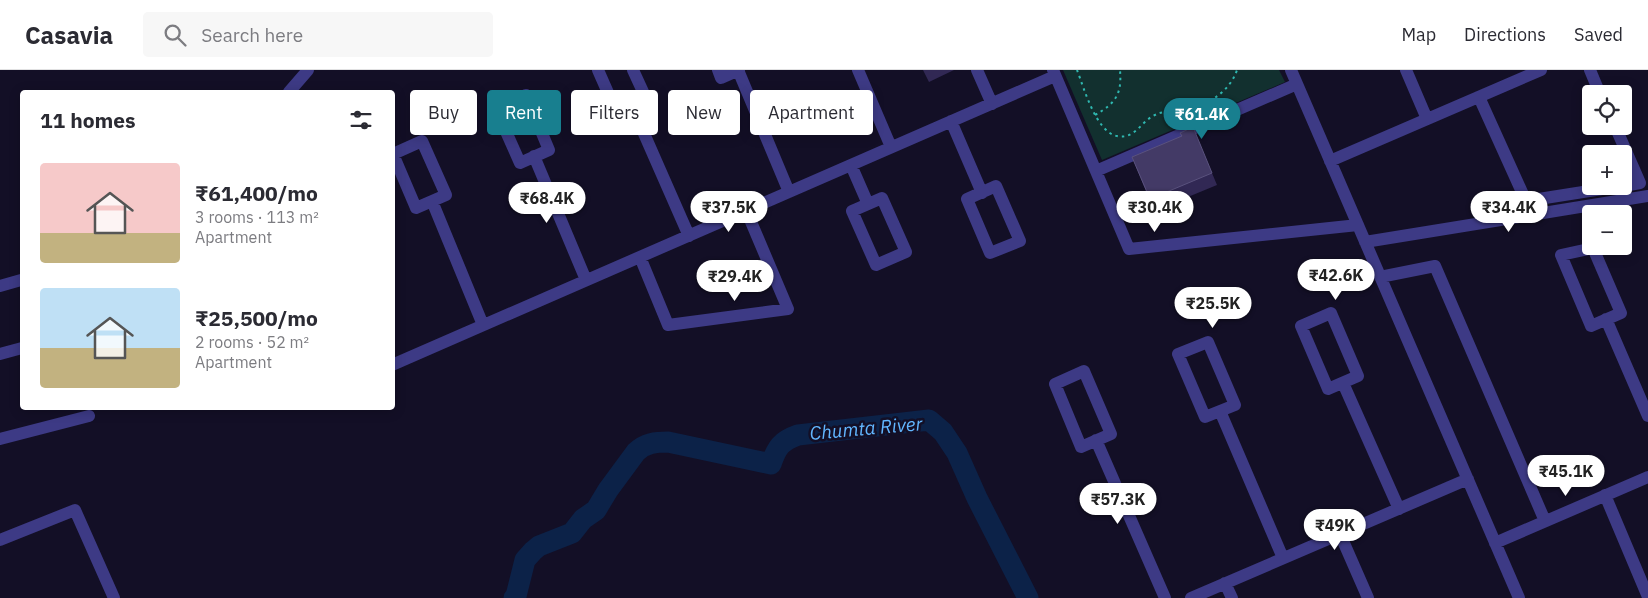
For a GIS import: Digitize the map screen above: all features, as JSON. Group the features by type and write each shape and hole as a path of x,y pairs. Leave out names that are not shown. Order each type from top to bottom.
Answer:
{"street":[{"path":"291,90 308,70"},
{"path":"598,70 607,90"},
{"path":"633,70 642,90"},
{"path":"718,70 721,78 739,70 789,192"},
{"path":"858,70 891,147"},
{"path":"977,70 992,104"},
{"path":"1291,70 1519,598"},
{"path":"1406,70 1427,119"},
{"path":"1330,161 1479,97 1524,73 1541,70"},
{"path":"1590,70 1596,85"},
{"path":"395,364 992,104 1054,73 1130,249 1358,225"},
{"path":"1096,171 1297,84"},
{"path":"526,96 549,150 534,156 520,163 496,109 526,96"},
{"path":"1479,97 1526,201 1582,192"},
{"path":"951,121 982,193"},
{"path":"645,135 689,236"},
{"path":"395,153 422,141 446,195 416,208 395,161"},
{"path":"534,156 586,280"},
{"path":"851,165 868,204"},
{"path":"1632,166 1640,184 1632,185"},
{"path":"996,186 1020,240 990,254 967,199 982,193 996,186"},
{"path":"1365,242 1648,196"},
{"path":"882,198 906,252 876,265 852,211 868,204 882,198"},
{"path":"432,201 484,325"},
{"path":"640,257 668,325 788,309 746,210"},
{"path":"1593,248 1621,312 1606,319 1591,326 1561,255 1593,248"},
{"path":"1380,277 1435,266 1544,521"},
{"path":"0,286 20,280"},
{"path":"1331,313 1358,376 1343,382 1328,389 1302,326 1331,313"},
{"path":"1606,319 1648,416"},
{"path":"1208,342 1235,405 1220,411 1205,417 1178,354 1208,342"},
{"path":"0,354 20,349"},
{"path":"1084,371 1111,434 1096,440 1081,447 1055,384 1084,371"},
{"path":"1343,382 1399,509"},
{"path":"1220,411 1284,558"},
{"path":"0,439 89,416"},
{"path":"1096,440 1165,598"},
{"path":"1495,542 1648,477"},
{"path":"1191,598 1468,479"},
{"path":"1605,495 1648,597"},
{"path":"0,540 75,510 114,598"},
{"path":"1340,534 1368,598"},
{"path":"1225,583 1232,598"}],"path":[{"path":"1077,70 1100,125 1107,132 1117,136 1130,136 1155,114 1179,111 1210,102 1229,84 1237,70"},
{"path":"1095,115 1108,107 1117,96 1121,82 1120,70"}],"green space":[{"path":"1063,70 1279,70 1285,82 1102,160"}],"building":[{"path":"1193,127 1212,173 1150,199 1132,157 1182,136 1180,133"}],"waterway":[{"name":"Chumta River","path":"514,598 525,560 539,546 572,533 583,519 596,510 636,452 647,445 668,442 771,464 780,445 798,435 929,420 943,432 957,453 977,498 1028,598"}]}
